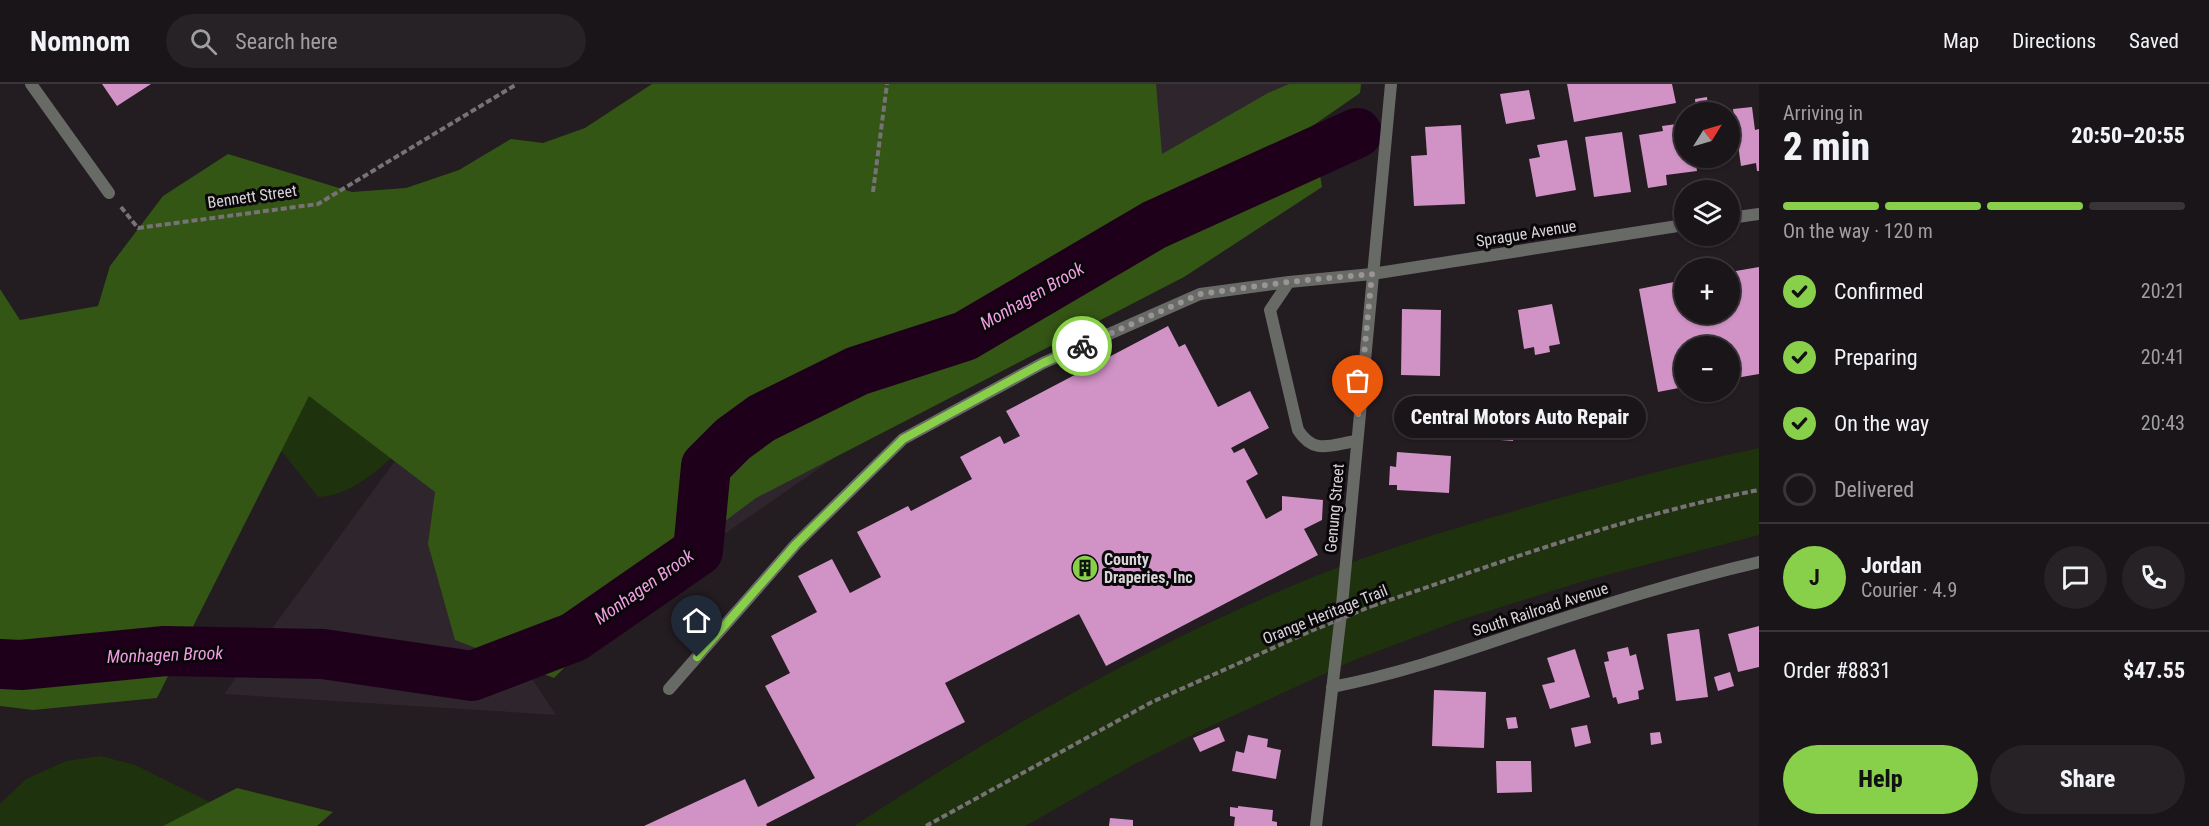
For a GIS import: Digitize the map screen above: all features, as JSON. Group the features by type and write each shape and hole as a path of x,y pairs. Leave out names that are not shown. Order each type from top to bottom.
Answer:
{"street":[{"path":"31,84 109,192"},
{"name":"Genung Street","path":"1316,826 1342,605 1391,84"},
{"path":"1740,217 1759,214"},
{"name":"Sprague Avenue","path":"669,689 796,544 903,439 1043,363 1200,294 1372,274 1674,227"},
{"path":"1288,282 1270,310 1298,430 1306,442 1315,447 1356,441"},
{"name":"South Railroad Avenue","path":"1332,687 1375,679 1673,584 1759,562"}],"path":[{"name":"Bennett Street","path":"109,192 138,228 318,204 517,84"},
{"path":"873,192 887,84"},
{"name":"Orange Heritage Trail","path":"926,826 1152,702 1372,606 1563,542 1721,498 1759,490"}],"shaded area":[{"path":"908,84 1361,84 1360,93 527,671 556,715 224,694 535,270"}],"green space":[{"path":"652,84 1156,84 1162,154 1268,93 1289,84 1361,84 1360,93 1276,151 1316,151 1322,187 1184,277 756,498 670,562 554,678 455,640 428,544 435,492 309,396 157,698 33,710 0,706 0,289 20,320 98,306 110,266 163,196 228,154 352,192 406,188 459,170 511,139 543,143 585,128"},
{"path":"148,283 419,431 386,463 360,483 332,495 318,497"},
{"path":"1759,448 1759,535 1584,581 1460,620 1357,659 1202,730 1135,764 1025,826 854,826 1020,723 1134,660 1192,631 1311,578 1378,553 1490,518 1624,480"},
{"path":"101,756 135,765 258,826 0,826 0,804 26,779 66,761"},
{"path":"237,788 333,812 317,826 163,826"}],"building":[{"path":"102,84 151,84 117,106"},
{"path":"1567,84 1672,84 1676,102 1674,103 1574,122"},
{"path":"1529,90 1535,119 1506,124 1500,94"},
{"path":"1707,97 1708,102 1695,102 1695,99"},
{"path":"1752,107 1755,130 1759,129 1759,171 1757,171 1756,163 1741,166 1740,108"},
{"path":"1674,124 1674,168 1697,168 1697,171 1666,175 1667,185 1648,188 1639,135 1663,131 1662,126"},
{"path":"1461,125 1465,204 1414,206 1411,156 1427,155 1425,127"},
{"path":"1622,132 1631,192 1594,197 1585,137"},
{"path":"1567,140 1576,190 1536,197 1529,159 1540,157 1537,145"},
{"path":"1759,267 1759,374 1740,377 1740,336 1674,336 1674,389 1658,392 1639,289 1674,282 1674,324 1740,324 1740,270"},
{"path":"1552,304 1560,344 1549,346 1550,352 1535,355 1534,347 1524,349 1518,310"},
{"path":"1402,309 1441,310 1440,376 1401,375"},
{"name":"County Draperies, Inc","path":"1168,326 1179,347 1185,344 1218,407 1250,391 1269,428 1231,448 1234,453 1244,448 1258,474 1246,481 1266,519 1282,510 1282,496 1323,500 1322,520 1304,529 1318,555 1106,666 1079,614 945,683 965,722 766,824 767,826 644,826 745,779 758,807 815,778 765,686 790,673 771,636 817,612 798,576 832,559 850,593 881,577 857,532 908,506 911,511 972,479 960,457 1000,436 1004,444 1020,436 1006,411"},
{"path":"1426,395 1516,402 1513,441 1423,434"},
{"path":"1517,423 1535,423 1536,434 1518,434"},
{"path":"1397,452 1451,456 1449,493 1397,490 1397,485 1389,485 1390,466 1396,467"},
{"path":"1759,626 1759,667 1738,672 1728,634"},
{"path":"1699,629 1708,697 1676,701 1667,634"},
{"path":"1628,647 1630,656 1636,654 1644,689 1638,691 1639,699 1618,704 1616,697 1613,698 1604,662 1609,661 1607,652"},
{"path":"1575,649 1590,697 1550,709 1542,685 1555,682 1547,658"},
{"path":"1730,672 1734,686 1718,691 1714,677"},
{"path":"1434,690 1486,692 1484,748 1432,746"},
{"path":"1516,717 1518,728 1508,729 1506,718"},
{"path":"1587,725 1591,743 1575,747 1571,728"},
{"path":"1219,727 1225,741 1200,752 1193,738"},
{"path":"1660,732 1662,743 1651,745 1650,733"},
{"path":"1248,735 1268,739 1267,747 1281,750 1276,779 1232,771 1236,751 1244,753"},
{"path":"1496,761 1531,761 1532,792 1497,793"},
{"path":"1238,806 1273,810 1272,821 1277,822 1277,826 1234,826 1235,817 1230,816 1230,807 1238,808"},
{"path":"1110,818 1133,820 1133,826 1109,826"}],"waterway":[{"name":"Monhagen Brook","path":"0,664 21,665 165,651 323,654 472,676 574,637 698,551 706,466 733,439 762,418 857,371 965,336 1154,225 1357,133"}],"way so far":[{"path":"1082,346 1200,294 1372,274 1358,417"}],"place":[{"name":"Central Motors Auto Repair","path":"1358,417"},
{"name":"County Draperies, Inc","path":"1085,568"}],"route":[{"path":"697,657 796,544 903,439 1043,363 1082,346"}]}
